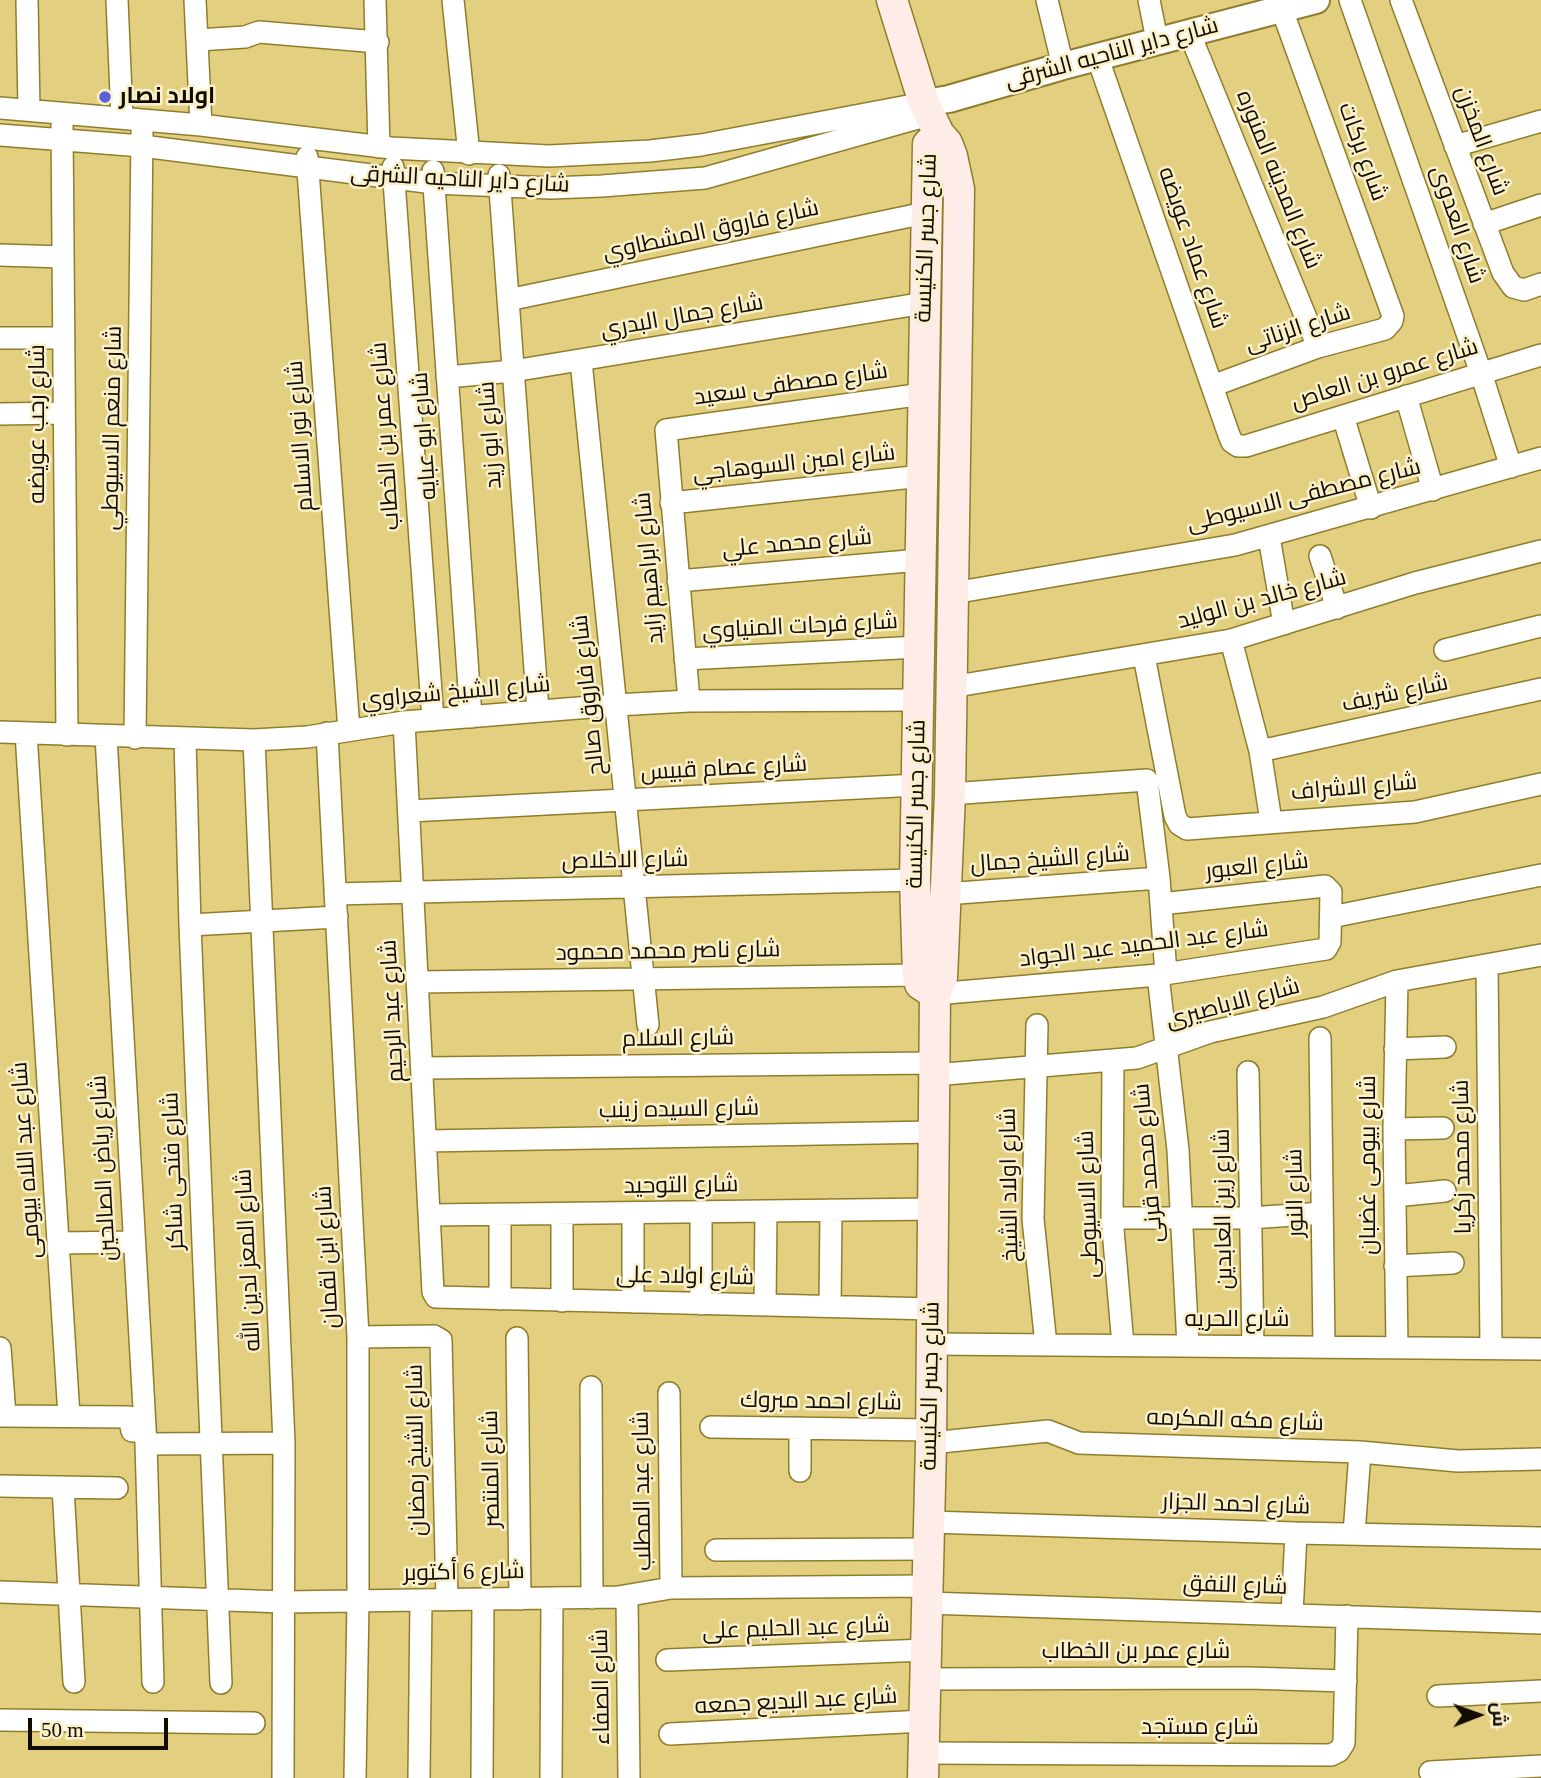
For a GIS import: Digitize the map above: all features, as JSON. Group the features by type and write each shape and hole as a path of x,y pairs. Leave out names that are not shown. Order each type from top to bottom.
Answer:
{"main road":[{"path":"892,0 935,113"},
{"name":"شارع جسر الكنيسة","path":"923,1766 931,1436 934,1069 915,880 926,213 928,144 935,113"},
{"name":"شارع جسر الكنيسة","path":"926,984 942,978 950,794 959,189 952,156 935,113"}],"street":[{"path":"27,0 29,110"},
{"name":"شارع منعم الاسيوطي","path":"117,0 132,119 142,146 135,738"},
{"path":"195,0 201,125"},
{"name":"شارع عمر بن الخطاب","path":"375,0 385,148 394,179 433,720"},
{"path":"453,0 469,154"},
{"path":"1047,0 1063,66"},
{"path":"1149,0 1157,40"},
{"name":"شارع داير الناحيه الشرقى","path":"0,135 142,146 394,179 499,187 602,186 705,178 935,113 1097,56 1274,6 1316,0"},
{"name":"شارع العدوى","path":"1350,0 1481,373 1511,467"},
{"name":"شارع المخزن","path":"1401,0 1507,281 1513,287 1532,287"},
{"name":"شارع بركات","path":"1274,6 1393,316"},
{"path":"198,40 245,37 259,32 378,42"},
{"name":"شارع المدينه المنوره","path":"1189,32 1318,347"},
{"name":"شارع عماد عويضه","path":"1097,56 1232,442 1245,446"},
{"name":"شارع داير الناحيه الشرقى","path":"0,108 201,125 385,148 498,155 600,155 688,147 935,113"},
{"name":"شارع رجب عويضه","path":"62,112 67,735"},
{"path":"1455,146 1541,121"},
{"name":"شارع نور الاسلام","path":"306,138 349,730"},
{"name":"شارع ابو عبايه","path":"431,152 471,717"},
{"name":"شارع ابو زيد","path":"498,155 538,711"},
{"path":"1484,225 1541,205"},
{"name":"شارع فاروق المشطاوي","path":"508,300 926,213"},
{"path":"0,255 63,257"},
{"name":"شارع جمال البدري","path":"447,377 513,372 924,303"},
{"name":"شارع الزناتى","path":"1212,386 1318,347 1385,329 1393,316"},
{"path":"0,338 64,338"},
{"name":"شارع عمرو بن العاص","path":"1245,446 1541,355"},
{"name":"شارع فاروق صالح","path":"581,361 648,1025"},
{"name":"شارع مصطفى سعيد","path":"666,430 923,394"},
{"path":"1406,396 1433,490"},
{"path":"0,414 64,413"},
{"path":"1343,415 1371,508"},
{"name":"شارع ابراهيم زايد","path":"666,430 689,701"},
{"name":"شارع مصطفى الاسيوطى","path":"953,593 1235,545 1541,458"},
{"name":"شارع امين السوهاجي","path":"671,503 922,476"},
{"path":"1269,537 1284,624"},
{"name":"شارع خالد بن الوليد","path":"951,687 1231,640 1415,583 1541,551"},
{"path":"1320,556 1337,608"},
{"name":"شارع محمد علي","path":"678,580 920,560"},
{"path":"1445,650 1541,626"},
{"path":"1231,640 1260,751 1271,821"},
{"name":"شارع فرحات المنياوي","path":"685,659 919,647"},
{"name":"شارع الاشراف","path":"1144,656 1175,816 1179,824 1187,829 1415,811 1541,784"},
{"name":"شارع شريف","path":"1260,751 1541,689"},
{"name":"شارع الشيخ شعراوي","path":"0,732 185,740 254,740 404,722 616,705 689,701 918,700"},
{"name":"شارع عبد الرحيم","path":"404,722 433,1292 436,1297"},
{"name":"شارع عبد اللاه بيومى","path":"26,733 69,1416"},
{"name":"شارع ابن لقمان","path":"327,733 358,1337 355,1778"},
{"name":"شارع رياض الصالحين","path":"106,736 145,1438 153,1682"},
{"name":"شارع فتحى شاكر","path":"185,740 221,1683"},
{"name":"شارع المعز لدين الله","path":"254,740 284,1443 284,1778"},
{"name":"شارع محمد قرنى","path":"950,794 1143,779 1148,782 1161,904 1165,1049 1178,1150 1188,1346"},
{"name":"شارع عصام قبيس","path":"409,811 917,785"},
{"path":"1331,917 1541,875"},
{"name":"شارع الشيخ جمال","path":"945,894 1159,878"},
{"name":"شارع الاخلاص","path":"335,894 915,880"},
{"name":"شارع العبور","path":"1161,904 1325,886 1331,892 1331,917"},
{"path":"190,925 261,919 337,917"},
{"name":"شارع عبد الحميد عبد الجواد","path":"926,984 1162,974 1326,948 1330,942 1331,917"},
{"name":"شارع الاباصيرى","path":"934,1069 1036,1067 1136,1058 1210,1032 1323,1007 1397,981 1541,955"},
{"name":"شارع محمد زكريا","path":"1487,965 1491,1348"},
{"name":"شارع ناصر محمد محمود","path":"418,982 643,979 926,984"},
{"name":"شارع بيومى غضبان","path":"1397,981 1394,1129 1397,1348"},
{"name":"شارع اولاد الشيخ","path":"1037,1025 1033,1219 1045,1345"},
{"name":"شارع النور","path":"1320,1038 1324,1347"},
{"path":"1395,1049 1445,1047"},
{"name":"شارع الاسيوطى","path":"1113,1060 1112,1218 1123,1345"},
{"name":"شارع السلام","path":"422,1068 934,1069"},
{"name":"شارع زين العابدين","path":"1248,1072 1253,1346"},
{"path":"1394,1129 1443,1128"},
{"name":"شارع السيده زينب","path":"426,1141 933,1132"},
{"path":"1395,1196 1445,1191"},
{"name":"شارع التوحيد","path":"430,1215 933,1209"},
{"path":"830,1306 831,1210"},
{"path":"765,1305 766,1211"},
{"path":"701,1212 701,1304"},
{"path":"633,1213 633,1302"},
{"path":"1112,1218 1250,1218 1322,1213"},
{"path":"499,1299 500,1214"},
{"path":"562,1214 562,1301"},
{"path":"58,1243 134,1242"},
{"path":"1395,1266 1453,1263"},
{"name":"شارع اولاد على","path":"436,1297 933,1309"},
{"name":"شارع الشيخ رمضان","path":"358,1337 434,1336 441,1340 447,1600"},
{"name":"شارع المنتصر","path":"517,1338 520,1599"},
{"name":"شارع الحريه","path":"932,1343 1541,1349"},
{"path":"0,1348 2,1416 129,1417 132,1431 145,1438 212,1443 284,1443"},
{"path":"590,1387 592,1598"},
{"name":"شارع عبد المطلب","path":"669,1393 671,1588"},
{"name":"شارع احمد مبروك","path":"711,1427 800,1428 931,1436"},
{"path":"800,1428 800,1471"},
{"name":"شارع مكه المكرمه","path":"931,1436 1048,1431 1079,1443 1360,1452 1458,1461 1541,1459"},
{"path":"1354,1534 1360,1452"},
{"path":"0,1486 117,1488"},
{"path":"63,1487 75,1682"},
{"path":"1293,1614 1296,1533"},
{"name":"شارع احمد الجزار","path":"716,1550 929,1535 1296,1533 1541,1538"},
{"name":"شارع 6 أكتوبر","path":"0,1592 284,1602 592,1598 627,1596 671,1588 927,1595"},
{"name":"شارع النفق","path":"927,1595 1293,1614 1541,1623"},
{"name":"شارع الصفاء","path":"627,1596 629,1778"},
{"path":"551,1778 552,1598"},
{"path":"482,1778 483,1599"},
{"path":"419,1778 421,1600"},
{"name":"شارع مستجد","path":"923,1766 1331,1755 1339,1751 1344,1742 1347,1616"},
{"name":"شارع عبد الحليم على","path":"667,1660 926,1665"},
{"name":"شارع عمر بن الخطاب","path":"926,1665 1346,1681"},
{"path":"1438,1696 1541,1691"},
{"path":"0,1720 254,1723"},
{"name":"شارع عبد البديع جمعه","path":"670,1734 924,1721"},
{"path":"1430,1772 1541,1766"}],"place":[{"name":"اولاد نصار","path":"105,97"}]}
